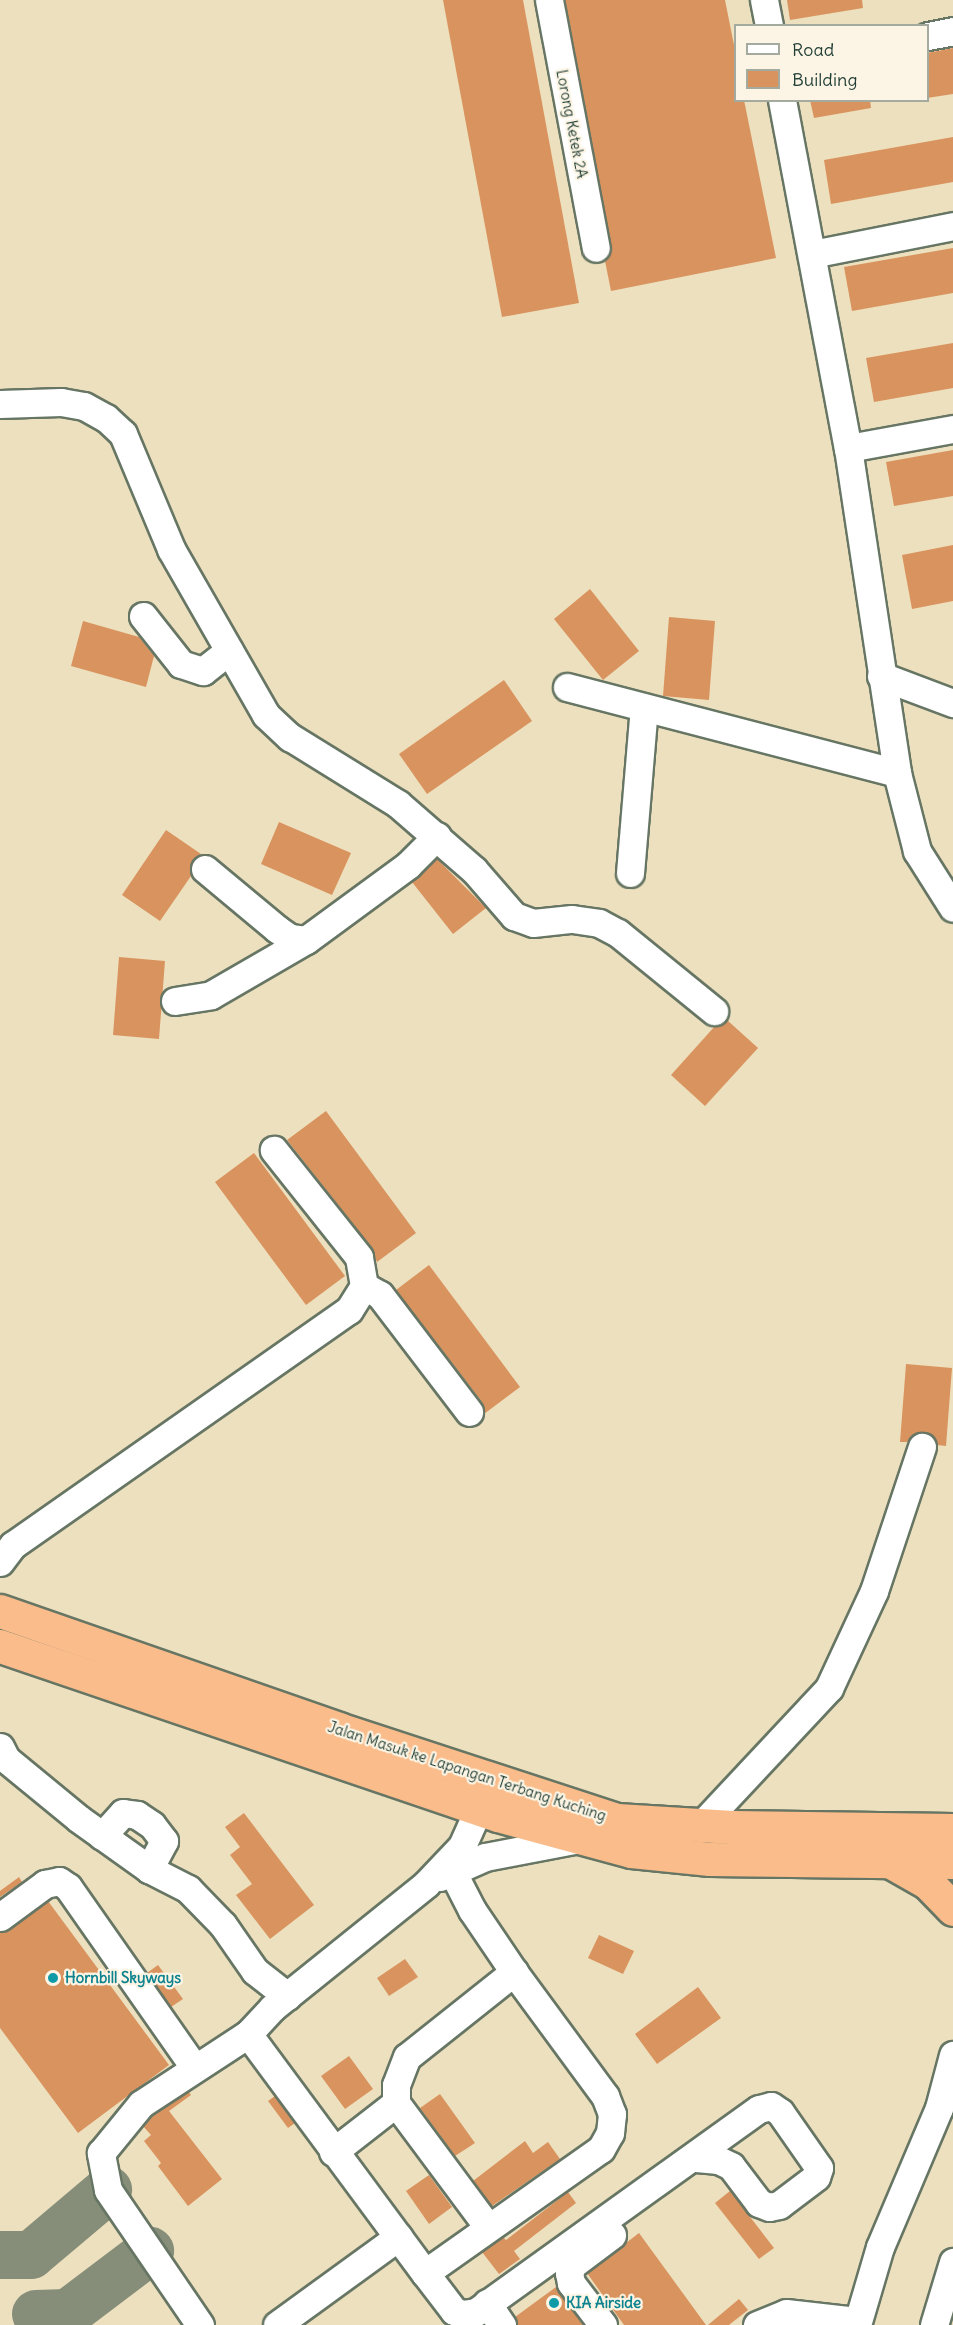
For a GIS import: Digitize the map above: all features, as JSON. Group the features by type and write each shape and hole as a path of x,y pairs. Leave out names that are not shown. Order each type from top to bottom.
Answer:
{"highway":[{"name":"Jalan Masuk ke Lapangan Terbang Kuching","path":"0,1611 534,1795 617,1820 700,1826 953,1830"},
{"name":"Jalan Masuk ke Lapangan Terbang Kuching","path":"0,1646 479,1808 579,1839 631,1851 681,1857 953,1862"},
{"path":"891,1862 928,1883 953,1909"}],"street":[{"name":"Lorong Ketek 2A","path":"549,0 596,248"},
{"path":"764,0 769,24"},
{"path":"929,36 953,31"},
{"path":"783,102 848,448 897,773 917,851 953,908"},
{"path":"812,254 953,225"},
{"path":"0,404 61,402 84,406 106,418 123,434 171,549 266,715 290,737 399,804 437,836 514,916 533,923 572,920 598,923 618,933 714,1011"},
{"path":"848,448 953,429"},
{"path":"142,616 181,664 203,671 229,651"},
{"path":"881,676 953,703"},
{"path":"567,687 897,773"},
{"path":"630,873 644,708"},
{"path":"175,1001 211,995 306,940 408,865 437,836"},
{"path":"205,869 277,929 290,938 306,940"},
{"path":"0,1562 13,1545 349,1310 363,1286 359,1257 274,1150"},
{"path":"363,1286 380,1295 469,1412"},
{"path":"700,1826 829,1688 874,1592 922,1447"},
{"path":"0,1748 6,1759 102,1836 149,1869 188,1889 223,1925 255,1971 287,1996"},
{"path":"200,2325 108,2190 100,2160 105,2147 141,2104 194,2067 248,2034 287,1996 426,1884 462,1846 479,1808"},
{"path":"102,1836 123,1813 136,1815 152,1825 164,1841 149,1869"},
{"path":"426,1884 496,1854 579,1839"},
{"path":"425,2273 602,2149 610,2133 612,2114 606,2096 514,1972 472,1910 452,1871"},
{"path":"0,1917 45,1884 59,1881 68,1887 194,2067"},
{"path":"488,2227 396,2103 396,2085 407,2057 514,1972"},
{"path":"248,2034 333,2152 454,2311 469,2316 494,2314 673,2168 696,2158"},
{"path":"757,2325 786,2313 857,2323 880,2247 939,2108 953,2055"},
{"path":"333,2152 396,2103"},
{"path":"603,2325 571,2283 572,2265 642,2211"},
{"path":"277,2325 398,2237"},
{"path":"934,2325 953,2262"}],"building":[{"path":"443,0 523,0 579,303 502,317"},
{"path":"565,0 725,0 734,45 734,102 744,102 776,258 611,291 605,261 611,245"},
{"path":"787,0 862,0 863,8 790,20"},
{"path":"953,48 953,94 929,98 929,53"},
{"path":"810,102 870,102 871,108 814,118"},
{"path":"953,137 953,182 831,204 824,160"},
{"path":"953,248 953,293 852,311 844,267"},
{"path":"953,343 953,388 874,402 866,358"},
{"path":"953,450 953,496 894,506 886,462"},
{"path":"953,545 953,601 912,609 902,555"},
{"path":"590,589 639,651 603,680 554,619"},
{"path":"669,617 715,621 709,700 663,696"},
{"path":"83,621 139,637 154,656 146,687 71,666"},
{"path":"504,680 532,721 427,794 399,754"},
{"path":"279,822 351,853 332,895 261,864"},
{"path":"166,830 201,854 193,859 191,876 160,921 122,895"},
{"path":"437,859 486,908 453,934 412,882"},
{"path":"119,957 165,961 159,1039 113,1035"},
{"path":"727,1020 758,1048 705,1106 671,1075 715,1026"},
{"path":"326,1111 416,1233 377,1262 371,1247 287,1140"},
{"path":"254,1153 345,1276 306,1305 215,1182"},
{"path":"429,1265 520,1387 484,1414 482,1402 396,1290"},
{"path":"906,1364 952,1368 946,1446 937,1445 926,1432 912,1435 907,1442 900,1442"},
{"path":"244,1813 314,1905 270,1939 236,1895 252,1884 230,1855 240,1847 225,1827"},
{"path":"19,1877 22,1882 0,1897 0,1891"},
{"name":"Hornbill Skyways","path":"48,1901 169,2065 78,2133 0,2028 0,1932"},
{"path":"599,1935 634,1951 623,1974 588,1958"},
{"path":"405,1959 418,1977 389,1996 377,1978"},
{"path":"158,1965 183,1999 171,2007 147,1973"},
{"path":"698,1987 721,2018 657,2064 635,2034"},
{"path":"349,2056 373,2089 345,2109 321,2076"},
{"path":"189,2092 191,2095 169,2111 222,2179 188,2206 158,2166 161,2163 144,2141 151,2135 143,2126 152,2116"},
{"path":"440,2094 475,2143 455,2156 420,2108"},
{"path":"275,2096 295,2123 288,2128 268,2101"},
{"path":"525,2141 533,2153 548,2142 560,2159 492,2206 473,2181"},
{"path":"429,2175 452,2207 429,2224 406,2191"},
{"path":"730,2191 774,2248 759,2259 715,2203"},
{"path":"568,2192 576,2203 514,2251 520,2259 499,2274 482,2252 503,2237 506,2240"},
{"path":"639,2233 706,2325 624,2325 587,2273"},
{"name":"KIA Airside","path":"556,2287 583,2325 518,2325 515,2317"},
{"path":"739,2299 748,2310 729,2325 708,2325"}],"taxiway":[{"path":"0,2255 31,2255 108,2190"},
{"path":"36,2314 68,2313 150,2251"}],"place":[{"name":"Hornbill Skyways","path":"53,1978"},
{"name":"KIA Airside","path":"554,2303"}]}
